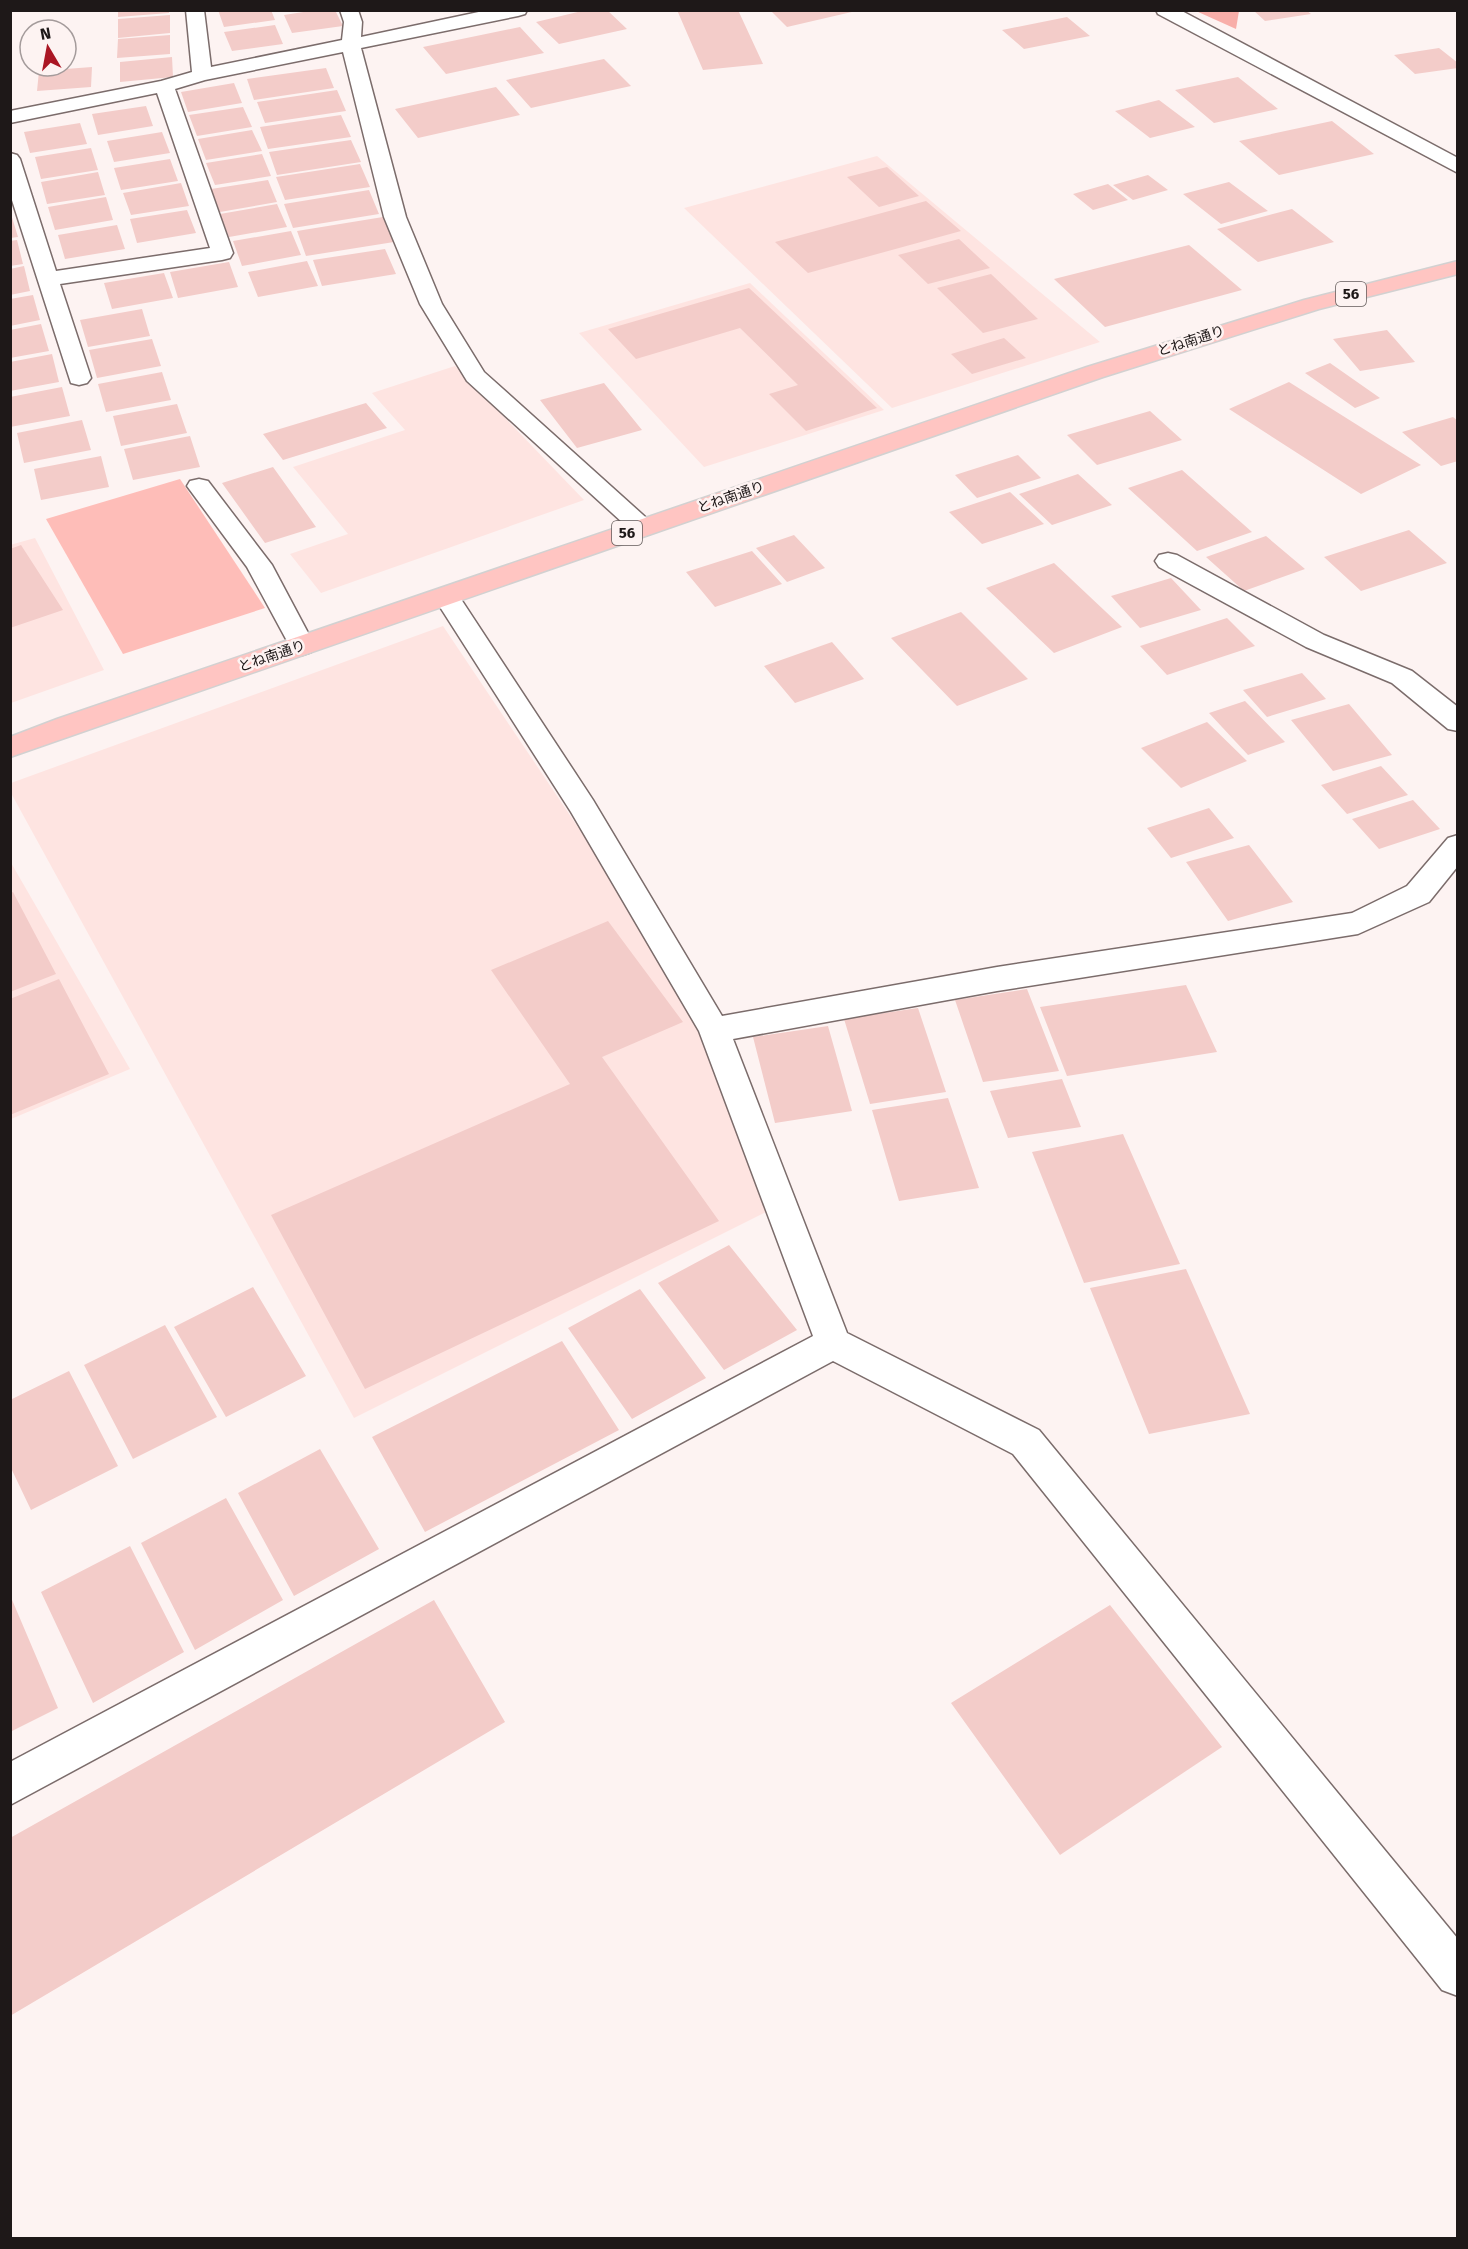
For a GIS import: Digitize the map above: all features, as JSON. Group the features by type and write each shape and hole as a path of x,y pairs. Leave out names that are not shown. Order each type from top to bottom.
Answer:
{"main road":[{"name":"とね南通り","path":"10,748 67,726 1030,394 1233,328 1369,289 1458,267"}],"street":[{"path":"195,10 202,75"},
{"path":"349,10 353,21 351,45 395,217 437,313 475,376 643,528"},
{"path":"10,117 518,10"},
{"path":"1165,10 1458,167"},
{"path":"49,279 222,253 164,86"},
{"path":"10,159 79,378"},
{"path":"199,486 259,565 302,646"},
{"path":"1168,561 1315,641 1402,677 1458,722"},
{"path":"446,596 583,807 714,1030 833,1343 1026,1442 1458,1974"},
{"path":"714,1030 996,979 1358,923 1418,894 1458,845"},
{"path":"10,1785 833,1343"}],"shaded area":[{"path":"1196,11 1239,11 1236,29"},
{"path":"877,156 1100,342 892,408 684,208"},
{"path":"750,283 884,410 704,467 579,333"},
{"path":"455,366 584,500 321,593 290,554 348,534 293,467 405,430 372,393"},
{"path":"180,479 265,608 123,654 46,519"},
{"path":"35,538 104,670 11,703 10,545"},
{"path":"443,626 714,1030 780,1205 354,1418 11,793 11,783"},
{"path":"10,861 130,1069 11,1119 10,1119"}],"building":[{"path":"118,10 169,10 169,13 118,17"},
{"path":"218,10 271,10 275,20 224,27"},
{"path":"316,10 335,10 343,26 292,33 284,15"},
{"path":"586,10 607,10 627,29 559,44 536,22"},
{"path":"677,10 738,10 763,64 703,70"},
{"path":"770,10 856,10 856,11 787,27"},
{"path":"1253,10 1306,10 1311,14 1265,21"},
{"path":"170,15 170,33 118,38 118,19"},
{"path":"1067,17 1090,36 1024,49 1002,30"},
{"path":"275,25 283,44 232,51 224,32"},
{"path":"520,27 544,53 446,74 423,47"},
{"path":"170,35 170,54 117,58 118,39"},
{"path":"1439,48 1458,63 1458,68 1415,74 1394,55"},
{"path":"172,57 173,77 120,82 120,62"},
{"path":"604,59 631,86 531,108 506,80"},
{"path":"92,67 91,87 37,91 38,78 78,78 78,68"},
{"path":"326,68 334,88 254,100 247,79"},
{"path":"1238,77 1278,109 1214,123 1175,90"},
{"path":"234,83 242,103 188,112 181,92"},
{"path":"496,87 520,115 418,138 395,109"},
{"path":"337,90 346,111 265,123 257,102"},
{"path":"1159,100 1195,127 1150,138 1115,111"},
{"path":"146,106 153,126 98,135 92,114"},
{"path":"243,107 252,127 197,136 189,115"},
{"path":"341,115 351,137 268,149 260,127"},
{"path":"1332,121 1374,154 1279,175 1239,141"},
{"path":"80,123 87,144 30,153 24,132"},
{"path":"252,130 262,151 206,160 198,139"},
{"path":"162,132 170,153 114,162 107,141"},
{"path":"351,140 361,162 277,175 269,152"},
{"path":"91,148 98,170 41,179 35,157"},
{"path":"262,154 271,176 215,185 206,163"},
{"path":"170,159 178,181 121,190 114,168"},
{"path":"360,164 370,187 285,200 276,177"},
{"path":"887,167 919,196 879,207 847,177"},
{"path":"98,172 105,195 47,204 41,182"},
{"path":"1148,175 1168,190 1133,200 1113,185"},
{"path":"268,180 277,202 220,212 211,189"},
{"path":"1229,182 1268,211 1221,224 1183,194"},
{"path":"181,183 189,206 131,215 123,193"},
{"path":"1108,184 1128,200 1093,210 1073,194"},
{"path":"369,190 379,214 293,228 284,204"},
{"path":"106,197 113,220 55,230 48,207"},
{"path":"926,201 961,231 808,273 775,242"},
{"path":"277,204 287,227 229,237 220,214"},
{"path":"1292,209 1334,242 1258,262 1217,229"},
{"path":"187,210 196,233 137,243 130,219"},
{"path":"10,211 18,237 10,238"},
{"path":"383,217 394,242 306,256 297,231"},
{"path":"117,225 125,249 65,259 58,235"},
{"path":"291,231 301,255 242,266 233,241"},
{"path":"959,239 990,268 928,284 898,255"},
{"path":"17,240 23,264 10,266 10,241"},
{"path":"1189,245 1242,290 1105,327 1054,279"},
{"path":"385,249 396,274 322,286 313,260"},
{"path":"307,261 318,286 258,297 248,272"},
{"path":"229,262 238,287 178,298 170,272"},
{"path":"24,266 30,291 10,295 10,269"},
{"path":"164,273 173,298 112,309 104,283"},
{"path":"991,274 1038,319 983,333 937,288"},
{"path":"749,288 877,408 806,431 769,394 798,385 740,328 636,359 608,329"},
{"path":"33,295 40,320 10,326 10,299"},
{"path":"142,309 150,336 88,347 80,320"},
{"path":"41,324 49,351 10,358 10,330"},
{"path":"1387,330 1415,362 1360,371 1333,339"},
{"path":"1004,338 1026,358 972,374 951,354"},
{"path":"152,339 161,366 97,378 89,350"},
{"path":"52,354 59,382 10,391 10,362"},
{"path":"1330,363 1380,398 1355,408 1305,373"},
{"path":"162,372 171,400 106,412 98,384"},
{"path":"1289,382 1421,465 1361,494 1229,409"},
{"path":"604,383 642,430 577,448 540,400"},
{"path":"62,387 70,416 10,427 10,397"},
{"path":"366,403 387,428 283,460 263,434"},
{"path":"177,404 187,433 121,446 113,416"},
{"path":"1150,411 1182,440 1097,465 1067,435"},
{"path":"1453,417 1458,421 1458,461 1441,466 1402,432"},
{"path":"82,420 91,450 24,463 17,433"},
{"path":"190,436 200,467 133,480 124,449"},
{"path":"1018,455 1041,478 977,498 955,475"},
{"path":"101,456 109,487 41,500 34,469"},
{"path":"273,467 316,527 265,543 222,483"},
{"path":"1182,470 1252,532 1197,551 1128,488"},
{"path":"1078,474 1112,505 1052,525 1019,494"},
{"path":"1010,492 1044,524 982,544 949,512"},
{"path":"1409,530 1447,563 1361,591 1324,557"},
{"path":"794,535 825,568 787,582 756,548"},
{"path":"1266,536 1305,569 1244,591 1206,557"},
{"path":"21,545 63,610 10,628 10,549"},
{"path":"752,551 782,584 715,607 686,572"},
{"path":"1054,563 1122,627 1054,653 986,588"},
{"path":"1171,578 1201,610 1140,628 1111,596"},
{"path":"961,612 1028,679 957,706 891,638"},
{"path":"1227,618 1255,646 1167,675 1140,646"},
{"path":"832,642 864,679 795,703 764,666"},
{"path":"1302,673 1326,699 1267,717 1243,690"},
{"path":"1245,701 1285,742 1248,755 1209,713"},
{"path":"1349,704 1392,755 1333,771 1291,720"},
{"path":"1207,722 1247,761 1181,788 1141,748"},
{"path":"1381,766 1408,795 1347,814 1321,785"},
{"path":"1413,800 1440,829 1379,849 1352,819"},
{"path":"1209,808 1234,838 1171,858 1147,828"},
{"path":"1249,845 1293,902 1228,921 1186,862"},
{"path":"13,892 56,974 10,992 10,893"},
{"path":"608,921 683,1022 602,1057 719,1221 365,1389 271,1215 570,1084 491,970"},
{"path":"59,979 109,1074 10,1115 10,999"},
{"path":"1186,985 1217,1052 1067,1076 1040,1007"},
{"path":"1027,989 1059,1071 983,1082 955,1000"},
{"path":"918,1008 946,1092 870,1104 844,1019"},
{"path":"828,1026 852,1111 775,1123 753,1037"},
{"path":"1062,1079 1081,1127 1008,1138 990,1091"},
{"path":"948,1098 979,1188 899,1201 872,1110"},
{"path":"1123,1134 1180,1264 1084,1283 1032,1152"},
{"path":"729,1245 797,1330 724,1370 658,1283"},
{"path":"1186,1269 1250,1414 1149,1434 1090,1288"},
{"path":"253,1287 306,1376 226,1417 174,1327"},
{"path":"640,1289 706,1378 632,1419 568,1328"},
{"path":"165,1325 217,1417 133,1459 84,1365"},
{"path":"562,1341 619,1430 425,1532 372,1437"},
{"path":"69,1371 118,1466 31,1510 10,1466 10,1400"},
{"path":"320,1449 379,1549 294,1596 238,1493"},
{"path":"226,1498 283,1600 195,1650 141,1543"},
{"path":"130,1546 184,1652 93,1703 41,1592"},
{"path":"10,1595 58,1708 10,1732"},
{"path":"434,1600 505,1722 10,2016 10,1838"},
{"path":"1110,1605 1222,1747 1060,1855 951,1703"}]}
